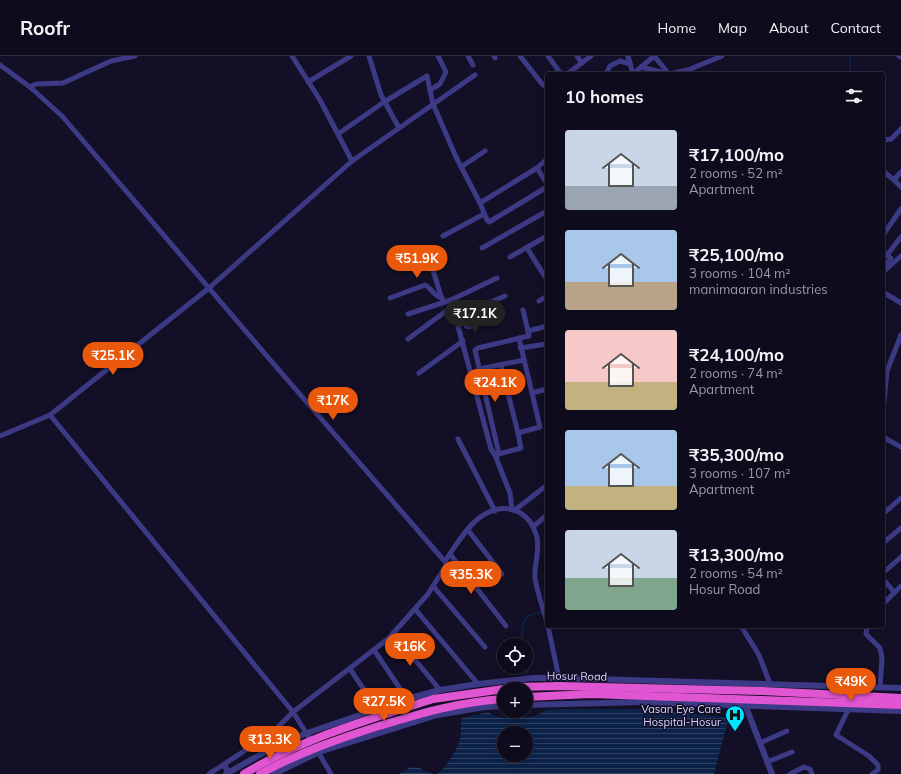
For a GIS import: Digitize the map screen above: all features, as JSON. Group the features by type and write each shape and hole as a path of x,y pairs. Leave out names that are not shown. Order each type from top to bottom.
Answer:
{"highway":[{"name":"Hosur Road","path":"535,682 901,705"},
{"name":"Hosur Road","path":"244,774 309,736 433,699 497,687"},
{"name":"Hosur Road","path":"534,701 591,694 901,698"},
{"path":"260,774 317,750 434,709 463,703 497,700"}],"street":[{"path":"30,87 36,84 63,83 112,61 133,56"},
{"path":"308,82 351,56"},
{"path":"369,56 384,102 399,128"},
{"path":"430,90 440,84 446,72 438,56"},
{"path":"468,56 473,65"},
{"path":"520,56 545,84"},
{"path":"548,56 560,72"},
{"path":"577,56 582,63"},
{"path":"572,72 591,56"},
{"path":"628,56 632,72"},
{"path":"635,72 654,56 667,72"},
{"path":"688,72 710,58 722,56"},
{"path":"295,57 352,161"},
{"path":"607,72 610,66 620,61 630,64"},
{"path":"0,65 30,87 62,116 306,402 447,564 433,586 394,633 350,669 293,712 272,733 209,774"},
{"path":"641,67 661,72"},
{"path":"0,436 50,415 209,288 352,161 475,75"},
{"path":"338,134 384,102 406,90 426,76 428,77 433,104 461,167 489,222 545,188"},
{"path":"885,140 891,138 901,129"},
{"path":"461,167 485,151"},
{"path":"480,203 537,168 545,161"},
{"path":"537,168 545,177"},
{"path":"894,180 901,172"},
{"path":"885,173 901,187"},
{"path":"885,232 901,209"},
{"path":"482,248 545,213"},
{"path":"443,236 484,214"},
{"path":"510,258 545,237"},
{"path":"885,266 891,259 885,254 901,238"},
{"path":"527,248 545,277"},
{"path":"885,270 901,256"},
{"path":"432,267 443,300"},
{"path":"408,314 443,300 451,300 497,278"},
{"path":"390,298 425,285 429,287 435,296 443,300"},
{"path":"885,293 901,303"},
{"path":"459,316 505,296"},
{"path":"539,301 545,297"},
{"path":"451,300 459,316 466,326 469,327 500,312"},
{"path":"408,339 453,306"},
{"path":"513,510 510,493 497,455 475,352 476,348 529,336 523,310"},
{"path":"459,316 463,340 491,449 497,455"},
{"path":"528,331 545,327"},
{"path":"885,394 888,371 901,335"},
{"path":"518,433 540,427 520,348 519,338"},
{"path":"419,373 463,340"},
{"path":"520,348 545,344"},
{"path":"479,369 524,360"},
{"path":"497,455 521,448 501,365"},
{"path":"532,392 545,389"},
{"path":"50,415 293,712 309,736"},
{"path":"458,439 495,511"},
{"path":"885,439 901,447"},
{"path":"513,510 545,486"},
{"path":"885,512 901,498"},
{"path":"445,561 477,519 487,512 513,510 524,514 534,526 538,540 535,578 545,614"},
{"path":"534,526 545,517"},
{"path":"885,541 901,528"},
{"path":"468,530 502,574"},
{"path":"450,554 506,626"},
{"path":"885,571 901,557"},
{"path":"885,581 894,592"},
{"path":"433,586 485,647"},
{"path":"885,602 901,586"},
{"path":"415,609 478,684"},
{"path":"548,628 559,678"},
{"path":"743,628 759,655 770,684"},
{"path":"867,628 866,634 880,648 882,658 880,687"},
{"path":"394,633 440,690"},
{"path":"374,650 407,699"},
{"path":"350,669 377,709"},
{"path":"535,682 559,678 901,688"},
{"path":"224,765 227,773 274,747 309,736 377,709 407,699 440,690 478,684 497,684"},
{"path":"834,710 842,700 841,686"},
{"path":"849,686 848,710 836,735 869,756 878,765 878,770 872,774"},
{"path":"859,711 856,699 860,687"},
{"path":"534,701 643,702 901,712"},
{"path":"274,774 317,750 437,715 497,706"},
{"path":"746,707 772,774"},
{"path":"760,743 787,731"},
{"path":"317,750 331,774"},
{"path":"768,762 792,752"},
{"path":"790,774 804,767 810,769 812,774"}],"water":[{"path":"552,709 650,709 723,717 728,720 714,774 436,774 439,773 446,765 458,745 460,740 462,718 488,712 497,716 497,718 533,718 533,716 546,710"},
{"path":"412,767 420,768 436,774 399,774"}],"waterway":[{"path":"850,56 850,72"},
{"path":"522,638 523,624 528,616 545,611"}],"place":[{"name":"Vasan Eye Care Hospital-Hosur","path":"735,732"}]}
